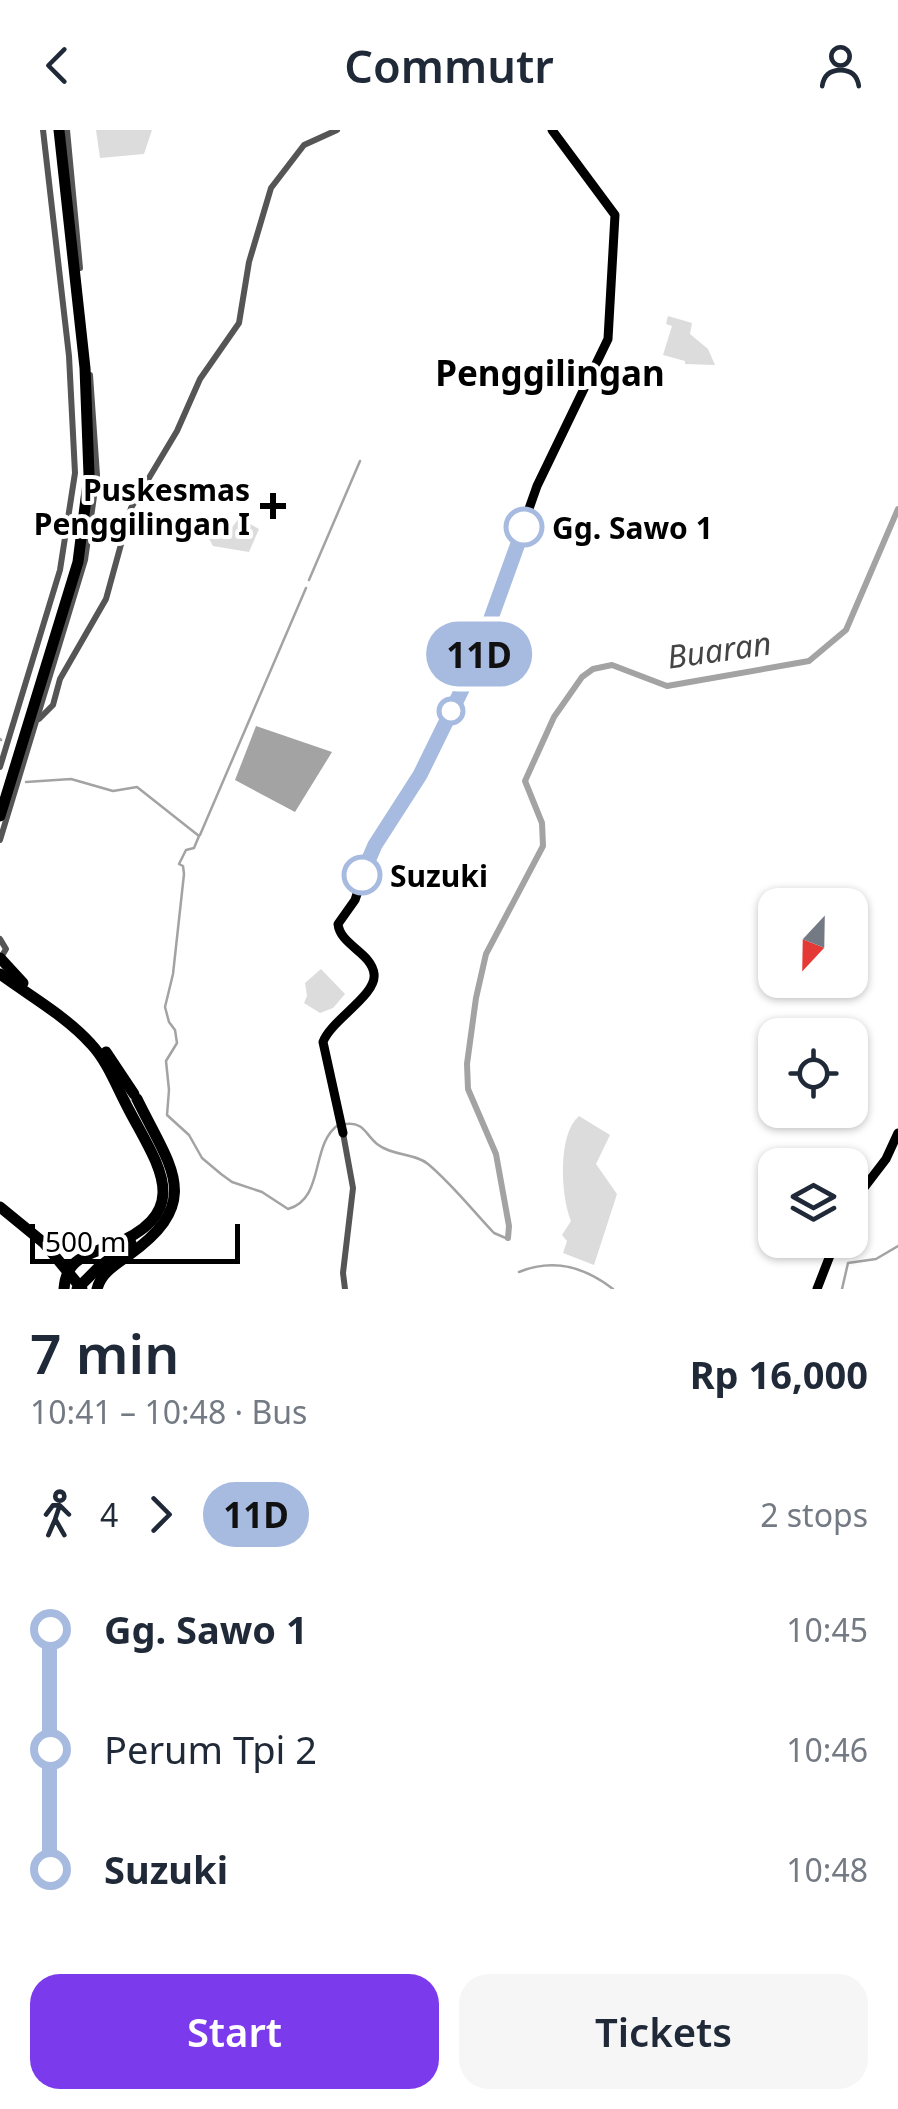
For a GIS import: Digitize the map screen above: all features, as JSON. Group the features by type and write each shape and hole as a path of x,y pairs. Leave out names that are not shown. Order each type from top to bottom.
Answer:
{"highway":[{"path":"1,791 68,577 83,471 55,130"},
{"path":"0,816 78,562 90,475 85,368 55,130"},
{"path":"2,966 97,1042 162,1149 174,1180 170,1215 158,1234 82,1289"},
{"path":"2,966 105,1056 133,1098 167,1178 166,1197 152,1228 101,1267 82,1289"},
{"path":"66,1280 73,1263 146,1226 162,1200 164,1181 158,1161 88,1040"},
{"path":"66,1280 101,1267 147,1237 165,1215 171,1184 162,1149"},
{"path":"0,1212 82,1289"},
{"path":"0,1212 44,1243 66,1280 82,1289"}],"main road":[{"path":"342,1133 322,1042 371,988 374,974 339,932 338,924 356,900 371,852 420,775 474,665 537,486 609,334 615,215 552,130"},
{"path":"868,1182 886,1159 898,1132"},
{"path":"868,1191 891,1160 898,1143"},
{"path":"814,1289 826,1258"}],"street":[{"path":"0,766 60,570 74,472 69,356 43,130"},
{"path":"0,840 85,561 97,475 67,130"},
{"path":"38,720 53,705 60,679 106,599 131,508 177,431 200,379 239,324 249,262 271,188 304,145 337,130"},
{"path":"0,939 2,966"},
{"path":"342,1133 353,1188 343,1273 345,1289"}],"shaded area":[{"path":"96,130 152,130 144,154 100,158"},
{"path":"668,316 692,323 690,334 708,349 715,365 685,364 663,355 672,326 666,324"},
{"path":"239,518 259,529 249,552 213,546 208,537 215,525 228,533"},
{"path":"256,726 332,752 295,812 235,780"},
{"path":"321,969 345,994 333,1008 320,1013 304,1003 305,983"},
{"path":"579,1116 610,1135 596,1164 617,1194 594,1265 563,1253 567,1241 562,1235 571,1221 563,1182 564,1151"}],"waterway":[{"path":"309,580 360,461"},
{"name":"Buaran","path":"508,1238 496,1154 468,1089 467,1064 486,954 543,846 542,823 525,781 554,717 582,677 593,669 612,665 667,686 809,661 846,630 898,509"},
{"path":"200,835 306,588"},
{"path":"26,782 71,779 113,791 137,787 199,836 179,864 184,874 173,974 165,1007 177,1043 166,1061 167,1115 189,1135 202,1158 232,1182 262,1192 288,1209 307,1194 324,1145 338,1125"},
{"path":"346,1124 361,1127 383,1148 428,1164 494,1233 508,1239"},
{"path":"842,1289 848,1263 876,1259 898,1246"},
{"path":"519,1272 545,1266 569,1267 613,1289"}],"tunnel":[{"path":"129,1097 131,1102"}],"bus line":[{"name":"11D","path":"362,875 375,845 420,775 474,665 524,527"}],"place":[{"name":"Puskesmas Penggilingan I","path":"273,506"},
{"name":"Gg. Sawo 1","path":"524,527"},
{"name":"Suzuki","path":"362,875"}],"district":[{"name":"Penggilingan","path":"550,372"}]}
